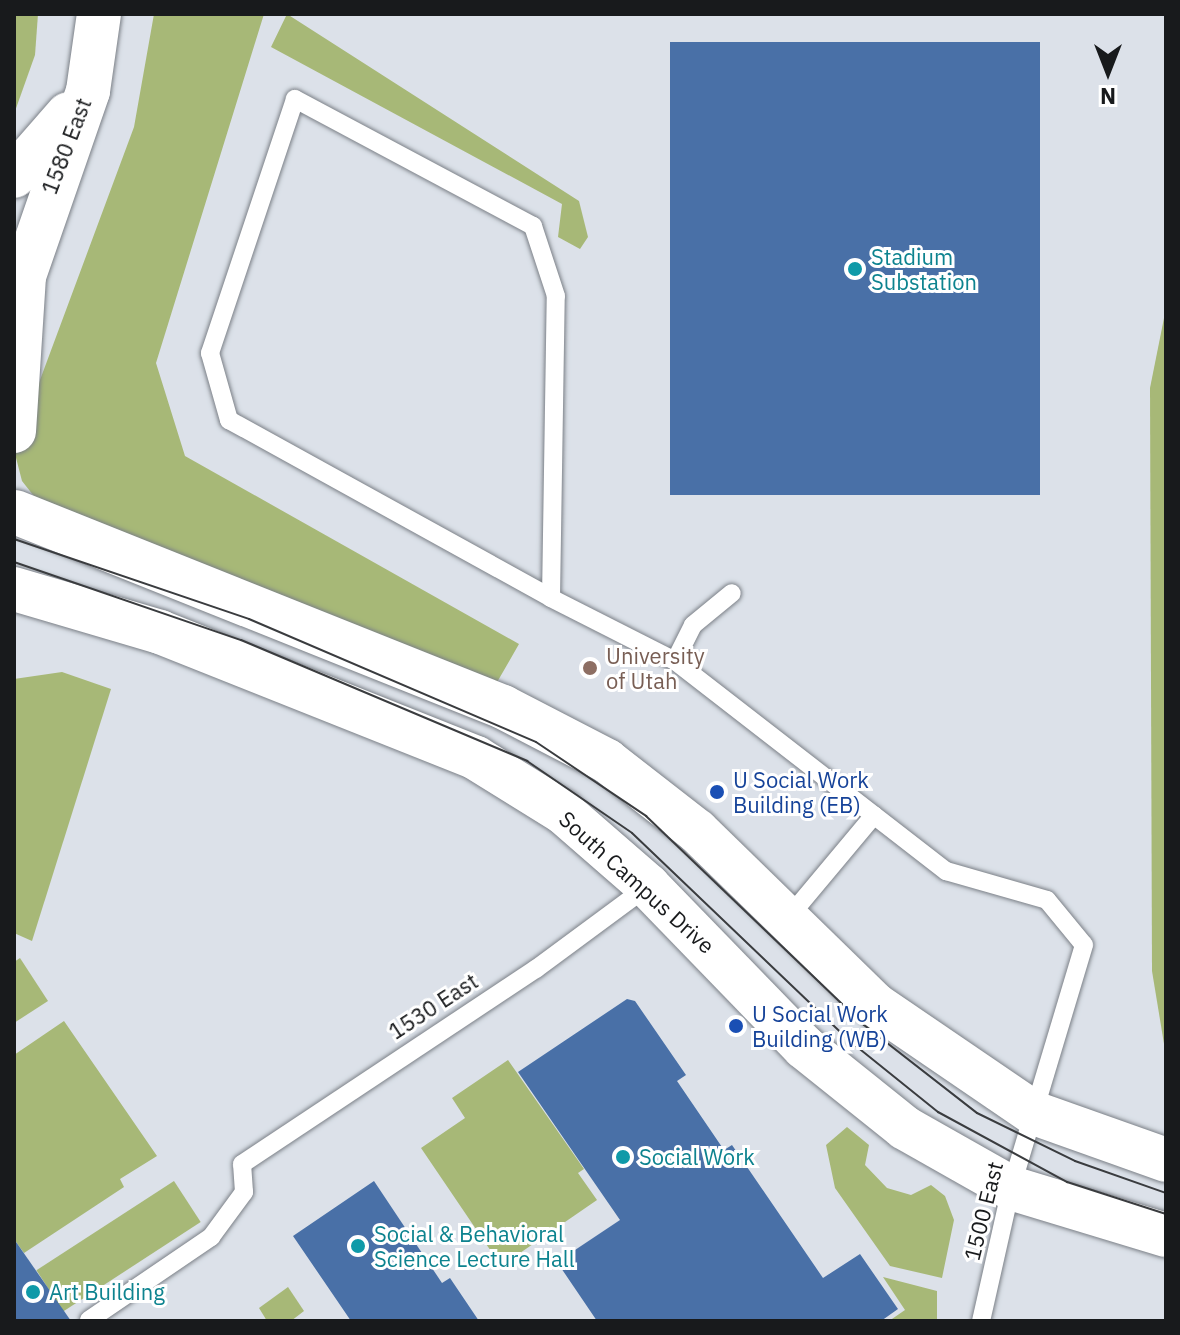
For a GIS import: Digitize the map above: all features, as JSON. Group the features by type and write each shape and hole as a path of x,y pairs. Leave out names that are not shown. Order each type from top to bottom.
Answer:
{"street":[{"name":"1580 East","path":"14,431 19,284 88,91 99,14"},
{"path":"14,176 88,91"},
{"path":"14,547 14,510 503,707 607,761 697,831 874,1004 1034,1113 1166,1160"},
{"name":"South Campus Drive","path":"14,589 160,632 476,758 563,812 648,886 804,1047 905,1128 1011,1188 1166,1235"}],"lane":[{"path":"551,598 556,296 533,226 295,99 210,353 229,420 551,598 675,661 874,815 788,918"},
{"path":"675,661 693,625 732,593"},
{"name":"1500 East","path":"874,815 946,871 1047,900 1084,945 1011,1188 981,1321"},
{"name":"1530 East","path":"89,1320 211,1237 244,1192 242,1164 548,961 648,886"}],"green space":[{"path":"14,14 38,14 35,55 14,114"},
{"path":"154,14 264,14 156,363 185,456 519,644 496,684 37,500 22,481 14,450 134,127"},
{"path":"287,14 579,201 588,237 580,249 558,237 562,204 271,47"},
{"path":"1166,308 1166,1056 1152,971 1150,388"},
{"path":"62,672 111,689 32,941 14,933 14,679"},
{"path":"20,958 48,1001 14,1023 14,962"},
{"path":"64,1021 157,1156 120,1179 124,1187 24,1253 14,1239 14,1055"},
{"path":"508,1060 584,1169 578,1173 597,1200 501,1266 421,1148 465,1118 452,1098"},
{"path":"847,1127 869,1145 865,1165 887,1188 911,1195 931,1185 945,1196 954,1220 942,1278 890,1266 835,1188 826,1145"},
{"path":"174,1181 201,1222 63,1311 36,1270"},
{"path":"883,1277 937,1291 937,1321 889,1321 905,1310"},
{"path":"288,1287 304,1311 291,1321 267,1321 259,1308"}],"building":[{"name":"Stadium Substation","path":"670,42 1040,42 1040,495 670,495"},
{"name":"Social Work","path":"627,999 635,1001 686,1075 677,1081 724,1150 732,1145 823,1278 860,1254 898,1309 881,1321 597,1321 557,1262 620,1220 518,1072"},
{"name":"Social & Behavioral Science Lecture Hall","path":"374,1181 442,1283 450,1278 479,1321 351,1321 293,1236"},
{"name":"Art Building","path":"14,1239 71,1321 14,1321"}],"tram line":[{"path":"14,539 249,619 536,742 646,816 864,1025 977,1113 1075,1161 1166,1193"},
{"path":"14,562 241,640 527,761 632,833 851,1042 938,1112 1067,1182 1166,1214"}],"place":[{"name":"Stadium Substation","path":"855,269"},
{"name":"University of Utah","path":"590,668"},
{"name":"U Social Work Building (EB)","path":"717,792"},
{"name":"U Social Work Building (WB)","path":"736,1026"},
{"name":"Social Work","path":"623,1157"},
{"name":"Social & Behavioral Science Lecture Hall","path":"358,1246"},
{"name":"Art Building","path":"33,1292"}]}
